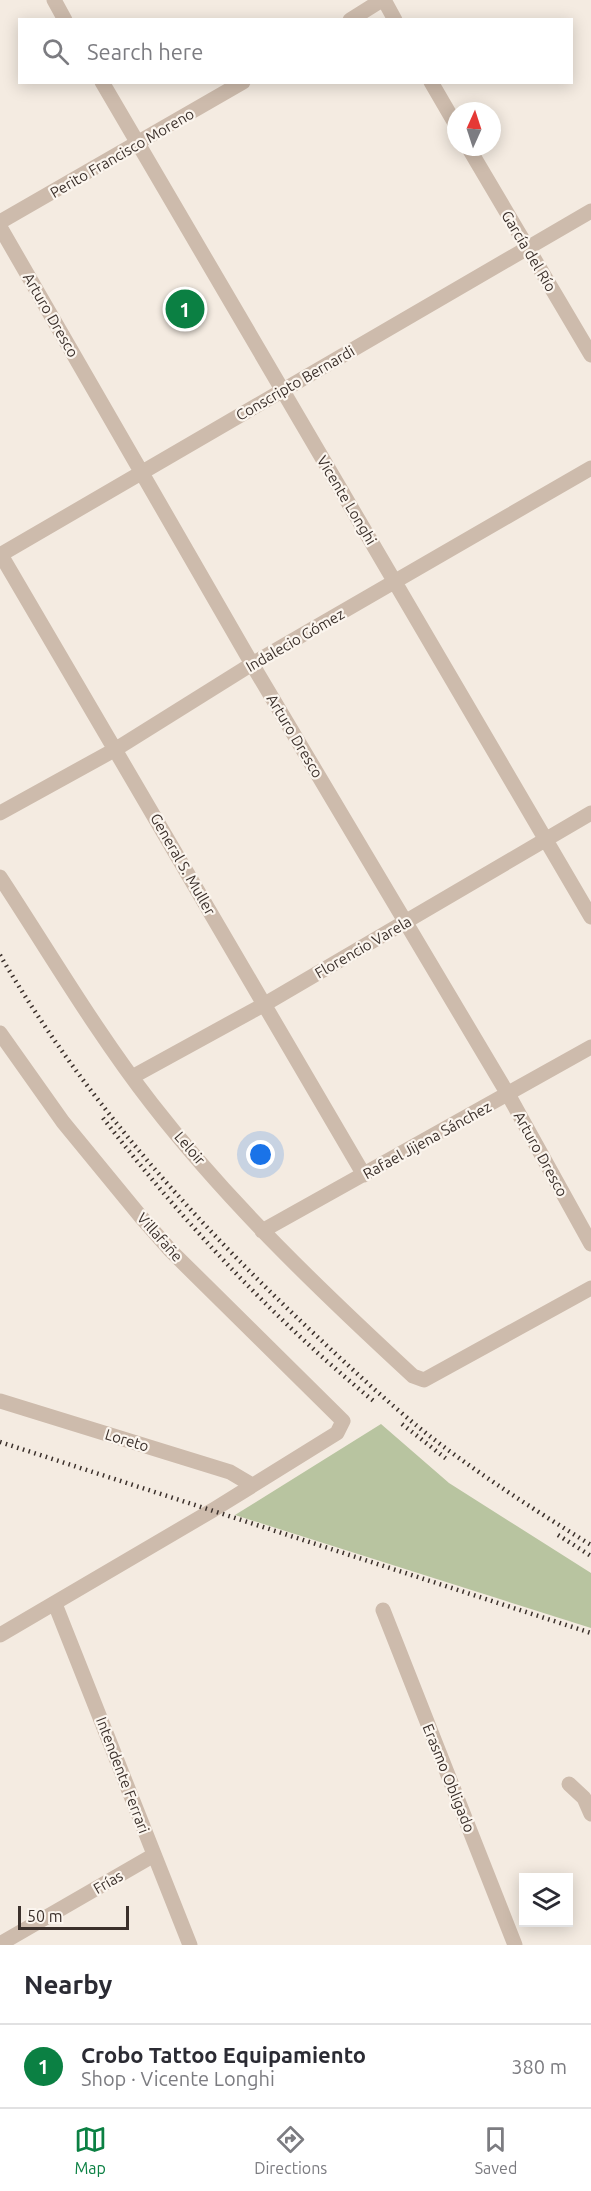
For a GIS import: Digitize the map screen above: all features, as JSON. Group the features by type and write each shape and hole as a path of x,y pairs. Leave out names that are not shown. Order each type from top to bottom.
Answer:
{"street":[{"path":"54,0 65,18"},
{"path":"353,18 383,0 394,18"},
{"name":"Vicente Longhi","path":"103,84 591,917"},
{"name":"Perito Francisco Moreno","path":"0,222 138,145 240,84"},
{"path":"433,84 447,109"},
{"name":"García del Río","path":"473,156 591,355"},
{"name":"Conscripto Bernardi","path":"1,555 591,211"},
{"name":"Arturo Dresco","path":"0,227 252,664 508,1096 591,1244"},
{"name":"Indalecio Gómez","path":"0,813 116,749 252,664 591,468"},
{"name":"General S. Muller","path":"1,555 364,1175"},
{"name":"Florencio Varela","path":"132,1077 265,1004 591,813"},
{"name":"Leloir","path":"0,878 132,1077 177,1134 262,1231 413,1376 424,1380 591,1288"},
{"name":"Villafañe","path":"1,1037 63,1122 171,1251 343,1421 337,1433 252,1485"},
{"name":"Rafael Jijena Sánchez","path":"262,1231 508,1096 591,1047"},
{"name":"Loreto","path":"0,1401 230,1472 252,1485"},
{"path":"0,1635 56,1604 252,1485"},
{"name":"Intendente Ferrari","path":"56,1604 190,1945"},
{"name":"Erasmo Obligado","path":"382,1610 515,1945"},
{"path":"569,1784 584,1798 591,1815"},
{"name":"Frías","path":"0,1944 154,1855"}],"green space":[{"path":"381,1424 449,1483 591,1573 591,1628 235,1515"}],"railway":[{"path":"0,955 32,1006 102,1105 180,1198 264,1286 391,1404 426,1433 498,1485 591,1545"},
{"path":"103,1118 165,1195 231,1268 302,1338 376,1403"},
{"path":"402,1424 449,1461"},
{"path":"0,1442 591,1633"},
{"path":"558,1535 591,1556"}],"place":[{"name":"Crobo Tattoo Equipamiento","path":"185,309"}]}
